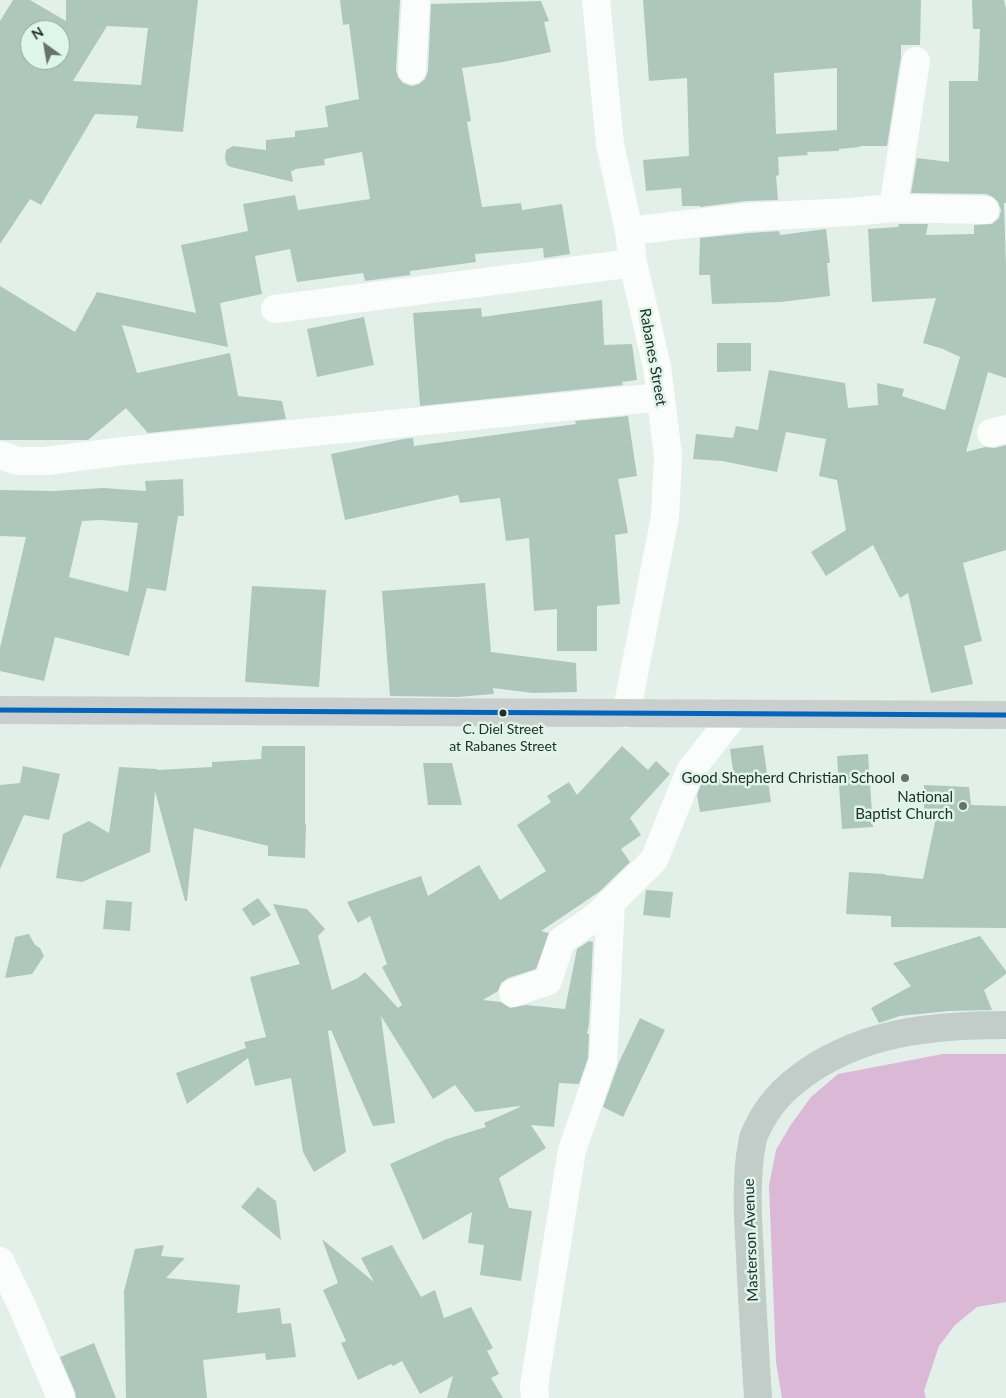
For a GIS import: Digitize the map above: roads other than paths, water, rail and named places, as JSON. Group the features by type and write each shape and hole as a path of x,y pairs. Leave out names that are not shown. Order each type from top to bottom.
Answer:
{"main road":[{"path":"0,710 1006,715"},
{"name":"Masterson Avenue","path":"758,1398 748,1215 748,1173 753,1139 765,1112 784,1090 814,1066 845,1049 906,1031 1006,1025"}],"street":[{"path":"412,70 416,0"},
{"name":"Rabanes Street","path":"596,0 610,144 657,367 668,456 665,517 626,714"},
{"path":"893,208 916,61"},
{"path":"629,230 748,217 893,208 985,210"},
{"path":"274,309 634,262"},
{"path":"0,455 18,461 46,461 124,451 661,396"},
{"path":"513,993 548,980 561,941 597,916 654,860 690,771 735,714"},
{"path":"535,1398 534,1386 572,1150 603,1061 611,902"},
{"path":"0,1261 22,1306 61,1398"}],"place":[{"name":"C. Diel Street at Rabanes Street","path":"503,713"},
{"name":"Good Shepherd Christian School","path":"905,778"},
{"name":"National Baptist Church","path":"963,806"}]}
